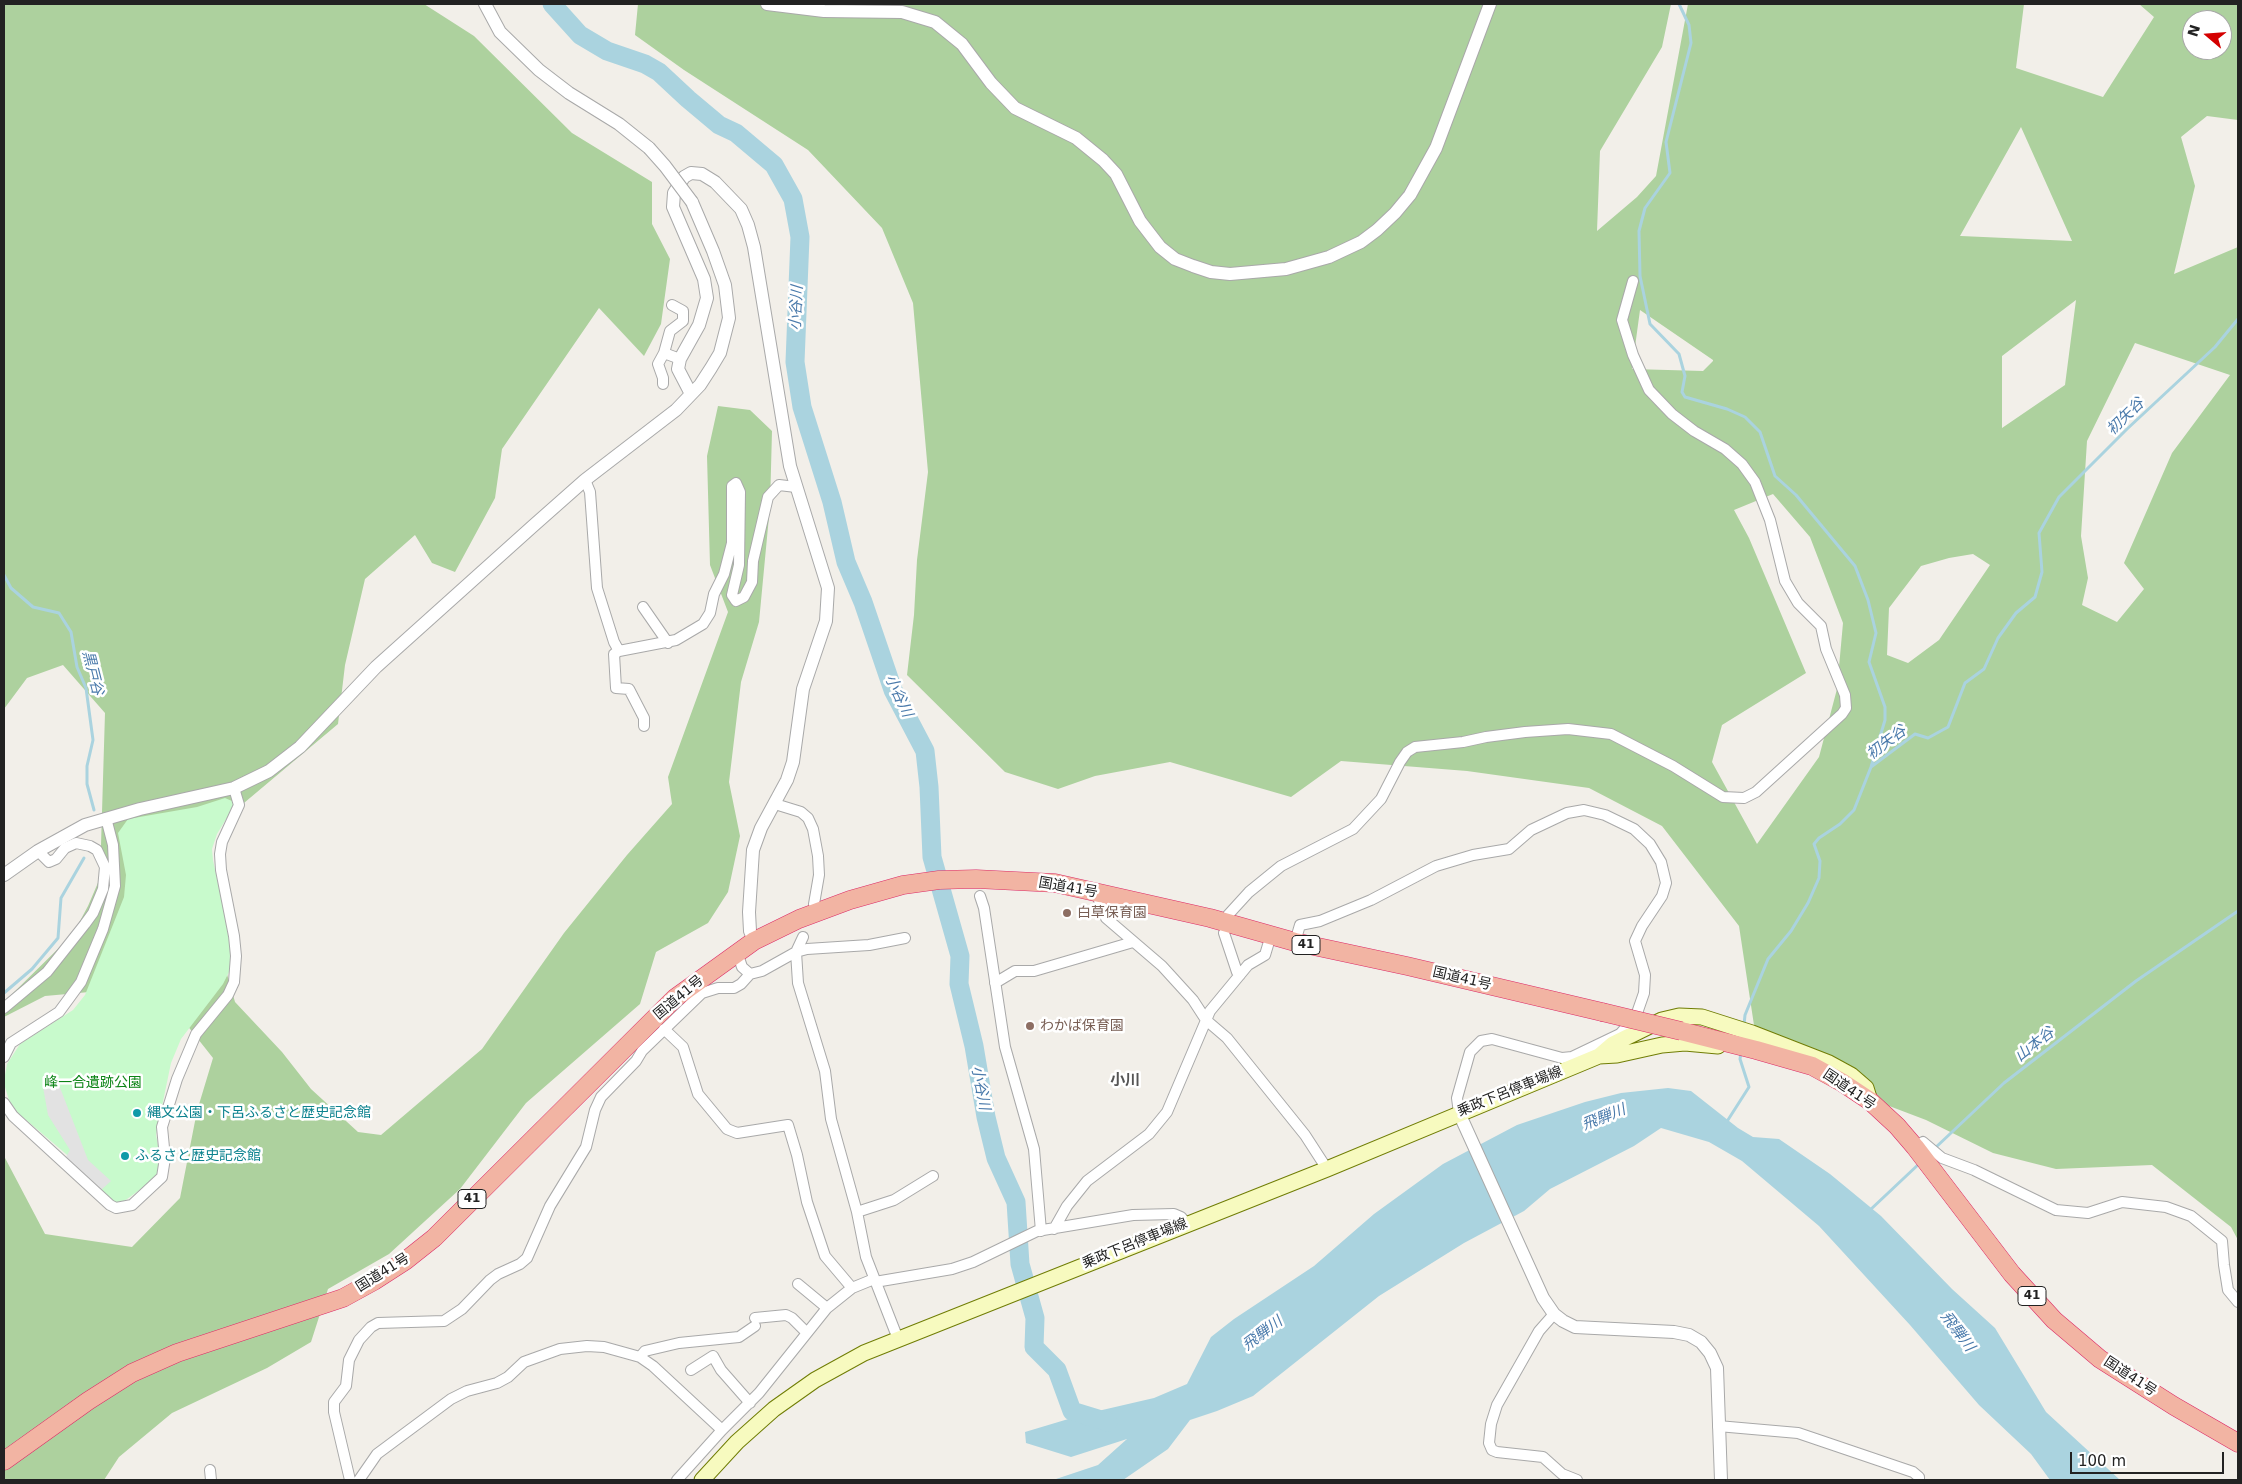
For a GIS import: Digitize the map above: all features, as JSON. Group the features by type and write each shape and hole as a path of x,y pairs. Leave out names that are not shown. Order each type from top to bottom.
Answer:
{"highway":[{"name":"国道41号","path":"4,1461 88,1401 132,1373 177,1353 343,1298 405,1261 434,1238 674,998 754,941 799,919 850,900 903,885 939,880 1010,880 1055,883 1210,918 1295,942 1416,968 1602,1012 1812,1066 1843,1082 1870,1101 1897,1126 2012,1274 2054,1320 2108,1364 2174,1406 2238,1443"}],"main road":[{"path":"1598,1056 1613,1044 1662,1020 1679,1016 1702,1018 1752,1033 1829,1063 1851,1075 1866,1088 1870,1101"},
{"path":"1598,1056 1617,1055 1662,1045 1685,1043 1735,1048 1740,1046"},
{"name":"乗政下呂停車場線","path":"702,1480 756,1423 792,1395 843,1364 898,1339 1327,1169 1598,1056"}],"street":[{"path":"4,875 64,835 106,818 234,788 269,771 300,747 376,667 586,480 676,410 700,385 720,353 729,318 725,285 692,202 649,148 619,124 569,93 539,70 500,32 485,4"},
{"path":"767,4 824,11 902,12 936,22 962,44 991,83 1015,108 1076,138 1103,160 1116,174 1140,220 1160,246 1175,259 1211,272 1230,274 1286,269 1329,257 1361,242 1377,230 1394,213 1410,195 1436,148 1490,4"},
{"path":"690,394 678,369 680,359 699,325 707,298 704,279 673,206 674,193 684,177 691,173 702,174 715,182 741,209 748,225 754,246 790,466 828,588 826,621 803,690 793,762 787,780 761,828 753,850 749,912 750,931 754,941"},
{"path":"1228,914 1249,892 1281,866 1353,829 1381,799 1400,762 1407,752 1415,747 1551,730 1568,729 1611,734 1673,766 1723,797 1744,798 1756,792 1842,714 1846,708 1845,695 1826,649 1821,626 1798,603 1785,581 1770,520 1755,482 1742,464 1726,449 1672,414 1649,390 1633,355 1622,320 1633,281"},
{"path":"662,384 663,378 658,364 664,353 670,331 683,321 684,316 683,311 672,305"},
{"path":"664,353 680,359"},
{"path":"586,480 590,492 597,588 614,642 619,651"},
{"path":"644,726 644,718 629,689 616,688 614,654 619,651 668,642 696,629 710,613 714,594 724,574 732,544 732,486 736,484 740,492 739,564 732,595 736,601 740,600 747,593 752,582 753,561 768,497 779,484 796,487"},
{"path":"642,607 668,642"},
{"path":"4,1102 13,1116 110,1205 116,1208 132,1205 162,1177 166,1158 162,1127 177,1078 196,1034 228,995 234,982 236,956 234,936 221,870 220,854 222,842 239,805 234,788"},
{"path":"775,804 800,812 808,818 813,829 819,875 814,904"},
{"path":"1295,942 1300,925 1320,921 1371,900 1436,866 1473,854 1510,849 1531,830 1567,813 1584,810 1604,815 1634,829 1650,844 1661,862 1666,883 1662,896 1642,926 1635,941 1645,975 1644,993 1636,1016 1620,1034 1572,1057 1562,1058 1492,1039 1481,1041 1470,1052 1458,1098 1459,1114 1544,1298 1554,1314 1563,1322 1575,1327 1674,1332 1689,1335 1701,1342 1710,1353 1717,1368 1721,1480"},
{"path":"4,1057 11,1043 59,1012 81,982 103,929 114,886 113,845 106,818"},
{"path":"4,1008 47,972 86,924 103,889 104,867 97,850 90,846 76,843 65,848 56,859 49,862 38,851"},
{"path":"1100,893 1099,900 1106,918 1162,966 1188,994 1206,1020 1227,1038 1320,1155 1327,1169"},
{"path":"980,896 1005,1047 1034,1149 1039,1231"},
{"path":"1224,933 1237,972 1240,975"},
{"path":"1054,1229 1067,1206 1087,1181 1149,1134 1167,1112 1210,1011 1248,965 1265,955 1271,935"},
{"path":"803,937 796,952 798,983 825,1071 831,1120 857,1212 866,1257 898,1339"},
{"path":"350,1480 334,1412 334,1402 346,1386 349,1360 358,1340 378,1323 444,1321 462,1309 498,1274 520,1264 528,1258 550,1206 586,1147 595,1110 601,1097 636,1061 642,1051 702,993 718,988 734,988 741,984 750,974 762,971 796,952 807,949 869,945 905,938"},
{"path":"994,983 1015,971 1034,971 1133,942"},
{"path":"737,952 742,967 750,974"},
{"path":"664,1030 683,1047 698,1094 727,1129 737,1133 788,1125 797,1155 807,1202 825,1256 852,1288"},
{"path":"1915,1147 1923,1142 1942,1158 1974,1170 2056,1210 2088,1212 2122,1202 2166,1207 2191,1216 2222,1241 2228,1290 2238,1302"},
{"path":"857,1212 894,1200 933,1176"},
{"path":"677,1480 722,1430 759,1394 806,1332 827,1308 852,1288 874,1280 952,1269 996,1252 1039,1231 1133,1215 1174,1214 1181,1217 1187,1224"},
{"path":"798,1284 827,1308"},
{"path":"1554,1314 1539,1331 1497,1405 1491,1424 1489,1443 1492,1450 1497,1452 1543,1457 1562,1474 1577,1480"},
{"path":"640,1357 645,1351 679,1343 739,1337 755,1322 786,1315 792,1318 806,1332"},
{"path":"359,1480 377,1454 451,1399 467,1391 497,1383 508,1377 524,1362 560,1349 587,1346 628,1352 640,1357 654,1366 722,1430"},
{"path":"691,1370 713,1356 721,1370 750,1403"},
{"path":"1718,1426 1798,1433 1913,1472 1919,1477 1919,1480"}],"green space":[{"path":"4,4 424,4 474,36 572,133 652,182 652,224 670,259 661,324 644,356 599,308 502,449 495,498 455,572 432,563 415,535 365,579 345,665 338,724 213,829 203,826 216,936 235,1002 282,1052 311,1089 358,1132 381,1135 482,1049 564,933 627,855 672,804 668,777 728,612 710,565 707,456 718,406 750,410 772,431 770,506 759,622 741,682 729,782 740,836 728,892 708,923 656,952 640,1004 526,1103 460,1189 389,1254 328,1289 311,1342 267,1368 172,1413 119,1457 104,1480 4,1480 4,1156 45,1234 132,1247 180,1198 197,1111 213,1058 156,986 45,996 4,1017 4,1002 73,934 100,878 105,713 63,665 27,678 4,709"},
{"path":"638,4 1671,4 1662,47 1600,151 1597,231 1637,197 1656,176 1688,4 2024,4 2016,68 2103,97 2154,17 2139,4 2238,4 2238,120 2207,116 2181,137 2195,186 2174,274 2238,247 2238,1240 2231,1227 2152,1165 2056,1169 1993,1153 1926,1120 1876,1101 1757,1045 1739,926 1662,826 1589,788 1467,771 1341,761 1291,797 1170,762 1095,776 1058,789 1005,772 907,675 914,615 917,560 928,472 913,303 882,228 808,150 684,70 635,35","holes":["2021,127 2072,241 1960,236","2076,300 2065,385 2002,428 2002,356","1640,310 1713,360 1703,371 1632,369","2135,343 2230,375 2172,453 2124,563 2144,589 2117,622 2082,605 2088,578 2081,536 2087,441","1773,494 1810,537 1843,623 1837,689 1819,757 1757,844 1712,762 1722,725 1806,673 1749,538 1734,510","1973,554 1990,565 1939,640 1908,663 1887,655 1889,608 1921,566"]},
{"name":"峰一合遺跡公園","path":"225,798 232,801 234,806 217,834 212,849 231,945 230,970 223,984 181,1039 171,1063 156,1135 161,1160 160,1171 156,1178 123,1202 114,1202 66,1154 18,1113 9,1100 5,1087 7,1064 20,1044 73,1010 85,995 124,897 126,875 118,833 128,819 197,807"}],"shaded area":[{"path":"59,1085 88,1160 111,1181 101,1190 66,1157 70,1150 48,1115 43,1087"}],"water":[{"name":"飛騨川","path":"1668,1088 1691,1091 1738,1128 1753,1137 1779,1139 1830,1174 1881,1216 1952,1289 1995,1328 2046,1412 2120,1480 2050,1480 2031,1454 1979,1405 1910,1325 1819,1226 1742,1161 1709,1142 1661,1128 1634,1146 1550,1189 1524,1211 1464,1243 1379,1296 1253,1396 1190,1420 1168,1449 1123,1480 1053,1480 1098,1465 1127,1439 1071,1457 1026,1443 1025,1432 1085,1414 1154,1398 1187,1384 1211,1337 1234,1319 1314,1266 1374,1214 1443,1164 1517,1125 1585,1102 1621,1093"}],"waterway":[{"name":"小谷川","path":"552,4 580,35 607,51 645,64 659,72 719,125 736,133 774,165 793,199 800,237 795,362 802,407 832,502 846,562 863,602 893,690 925,751 929,787 932,857 960,956 959,984 974,1046 986,1117 996,1158 1016,1202 1020,1264 1035,1318 1034,1347 1057,1370 1072,1411 1108,1422"},
{"path":"1679,4 1689,25 1691,43 1666,142 1670,173 1645,208 1639,231 1640,276 1650,324 1679,354 1685,376 1682,392 1685,397 1727,409 1745,417 1760,432 1775,476 1796,495 1855,566 1868,600 1876,633 1869,662 1885,707 1885,720 1871,767 1854,810 1840,824 1819,838 1814,844 1820,861 1819,878 1808,903 1791,931 1768,959 1745,1015 1744,1025"},
{"name":"初矢谷","path":"1871,767 1915,734 1928,738 1948,727 1965,683 1984,669 1998,638 2016,613 2035,597 2042,572 2039,533 2059,497 2127,429 2215,347 2238,319"},
{"name":"黒戸谷","path":"4,575 11,588 33,607 59,613 71,632 77,667 86,688 93,740 87,766 87,784 94,810"},
{"name":"黒戸谷","path":"4,993 32,969 58,938 61,898 84,858"},
{"name":"山本谷","path":"1934,1149 2004,1083 2136,981 2238,911"},
{"name":"初矢谷","path":"1726,1123 1749,1087 1740,1059 1741,1053"},
{"name":"山本谷","path":"1869,1211 1921,1162"}],"place":[{"name":"白草保育園","path":"1067,913"},
{"name":"わかば保育園","path":"1030,1026"},
{"name":"縄文公園・下呂ふるさと歴史記念館","path":"137,1113"},
{"name":"ふるさと歴史記念館","path":"125,1156"}],"district":[{"name":"小川","path":"1125,1081"}]}
